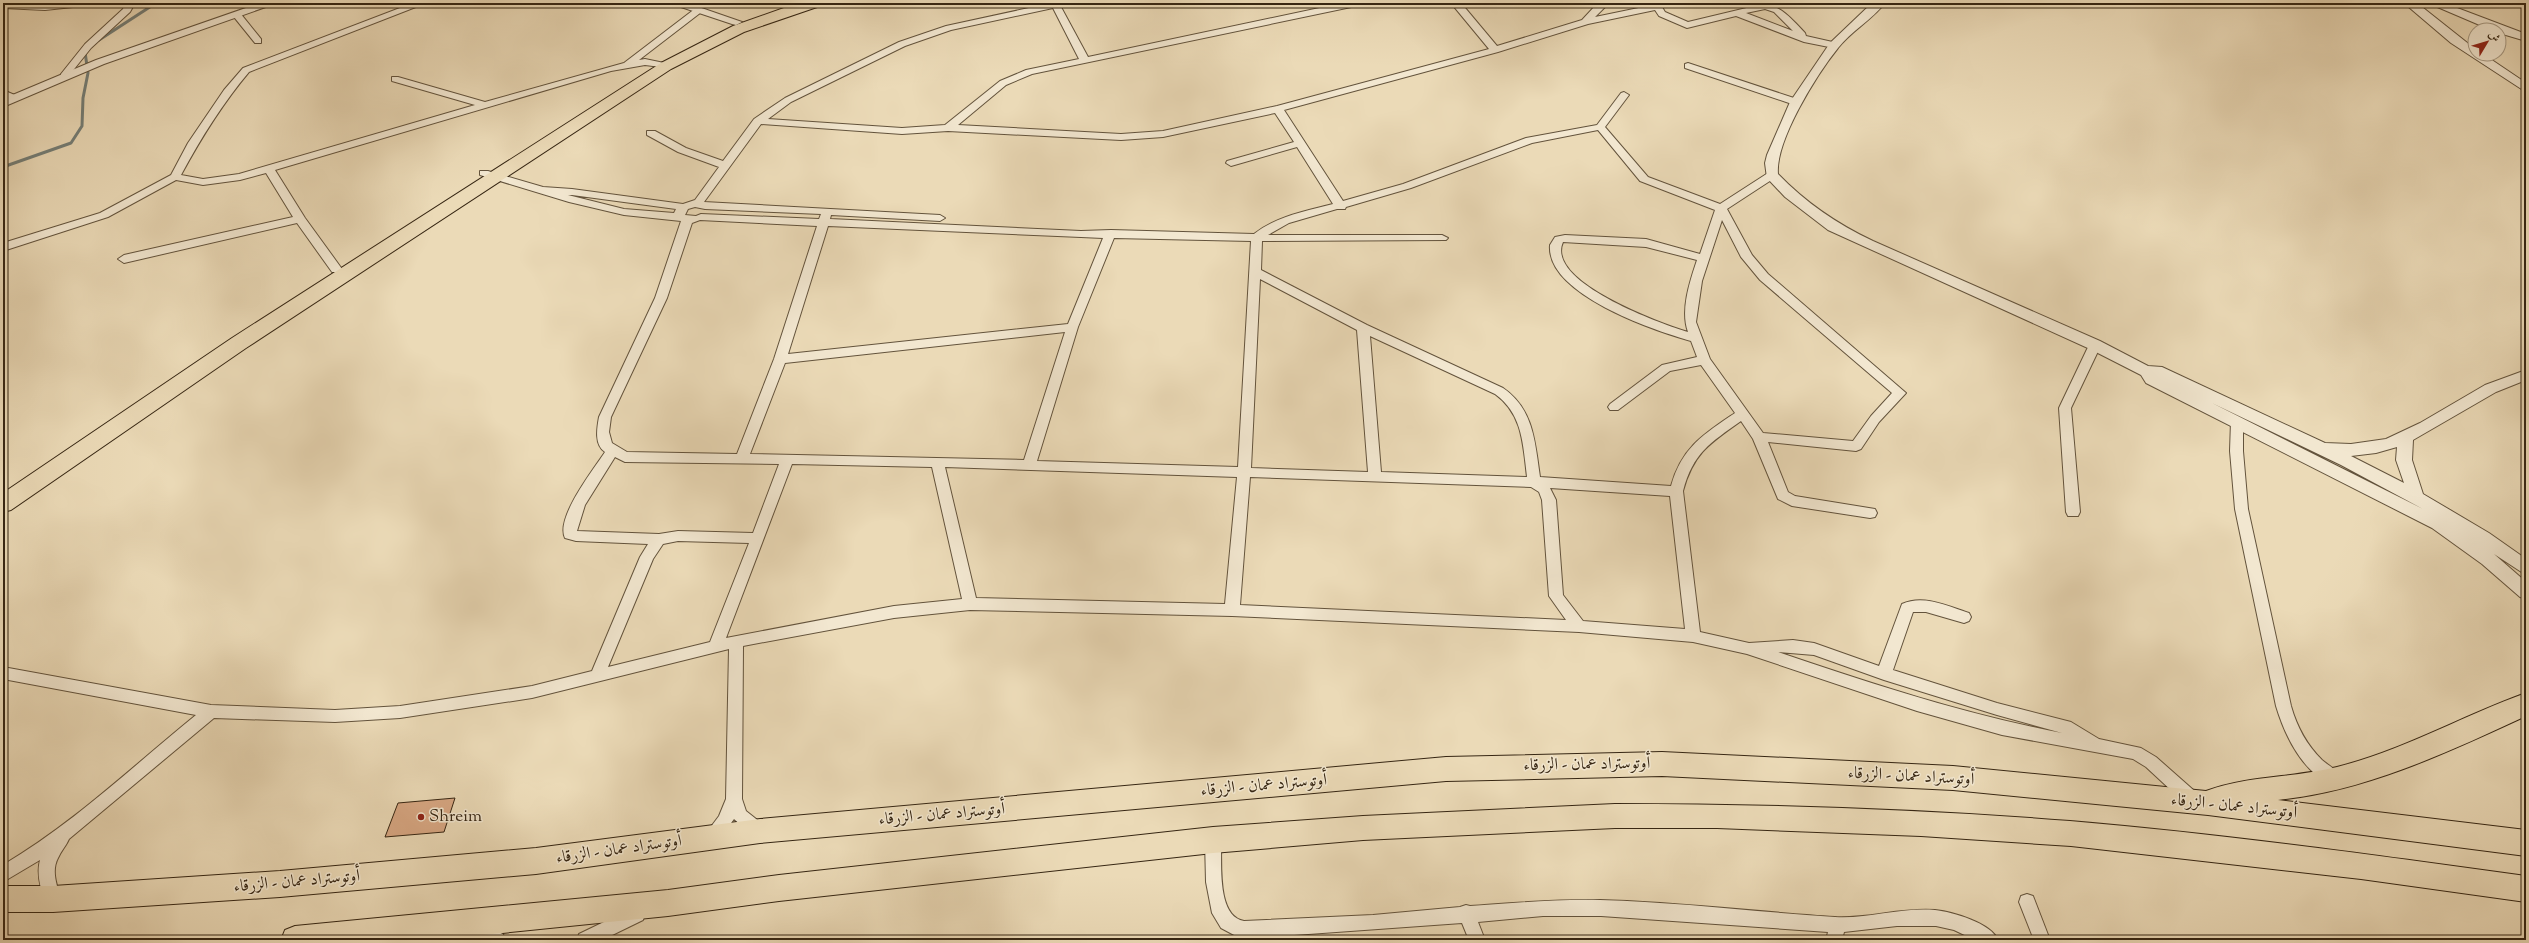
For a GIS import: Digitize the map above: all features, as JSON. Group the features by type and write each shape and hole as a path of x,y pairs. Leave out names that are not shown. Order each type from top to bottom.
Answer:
{"highway":[{"path":"2202,802 2245,791 2335,779 2377,767 2526,704"},
{"name":"أوتوستراد عمان - الزرقاء","path":"3,898 53,899 280,884 536,861 760,831 1446,769 1555,765 1662,764 1953,778 2202,802 2526,843"},
{"path":"295,940 668,903 787,887 1213,840 1371,827 1615,816 1717,816 1921,824 2070,834 2369,867 2526,889"}],"main road":[{"path":"3,504 239,343 490,175 660,64 736,22 790,3"},
{"path":"660,64 750,23 815,3"},
{"path":"3,486 336,268 490,175"}],"street":[{"path":"3,5 26,7 82,3"},
{"path":"64,76 77,59 126,10 130,3"},
{"path":"7,98 100,62 271,3"},
{"path":"392,3 400,11"},
{"path":"3,247 104,215 175,177 197,136 227,92 246,70 276,57 421,3"},
{"path":"675,3 736,22"},
{"path":"948,128 1012,78 1029,72 1356,3"},
{"path":"1456,3 1495,50"},
{"path":"1586,22 1600,7 1600,3"},
{"path":"1879,3 1834,45 1796,102 1771,163 1772,175 1790,194 1833,227 1868,244 2095,345 2146,371 2157,371 2319,448 2414,496 2459,521 2526,568"},
{"path":"2399,3 2436,33 2455,41"},
{"path":"2434,3 2526,38"},
{"path":"684,214 702,209 724,165 758,121 788,100 902,44 949,28 1060,4 1085,60"},
{"path":"2412,5 2424,4 2456,12"},
{"path":"758,121 902,131 948,128 1122,137 1163,134 1278,109 1495,50 1586,22 1658,5 1662,14 1687,25 1764,5 1777,10 1807,40"},
{"path":"2412,5 2455,41 2526,88"},
{"path":"628,64 699,10"},
{"path":"1737,13 1807,40 1834,45"},
{"path":"237,15 258,41"},
{"path":"175,177 203,182 219,181 270,170 483,104 628,64 660,64"},
{"path":"1688,66 1796,102"},
{"path":"395,79 483,104"},
{"path":"1232,610 1244,473 1257,238 1268,228 1285,221 1341,206 1447,172 1530,140 1600,127 1624,95"},
{"path":"1278,109 1341,206"},
{"path":"1600,127 1644,179 1721,208 1747,256 1764,277 1900,393 1875,418 1856,446 1759,437"},
{"path":"651,133 682,150 724,165"},
{"path":"1231,163 1300,143"},
{"path":"270,170 300,219 336,268"},
{"path":"490,175 545,190 565,198 624,212 684,214 702,209 1111,233 1257,238 1442,238"},
{"path":"1772,175 1721,208 1702,258 1691,306 1690,322 1704,360 1759,437 1781,491 1787,498 1792,501 1870,513"},
{"path":"684,214 660,298 605,417 602,432 606,446 625,457 937,462 1534,482 1676,490"},
{"path":"742,459 780,359 826,216"},
{"path":"124,259 300,219"},
{"path":"1029,465 1072,327 1111,233"},
{"path":"1695,338 1666,329 1582,288 1568,277 1559,265 1555,247 1559,239 1565,238 1633,242 1666,247 1702,258"},
{"path":"1256,272 1363,328 1508,396 1519,408 1524,420 1534,482 1544,489 1549,500 1556,596 1579,626"},
{"path":"780,359 1072,327"},
{"path":"1363,328 1375,476"},
{"path":"2073,512 2065,408 2095,345"},
{"path":"1614,407 1662,370 1704,360"},
{"path":"2146,371 2151,379 2237,421 2438,524 2488,559 2526,592"},
{"path":"2319,448 2340,450 2376,448 2405,437 2489,388 2526,375"},
{"path":"1693,636 1676,490 1680,473 1688,456 1743,414"},
{"path":"2237,421 2235,465 2239,503 2248,548 2291,727 2307,754 2335,779"},
{"path":"2405,437 2404,460 2415,491 2414,496"},
{"path":"613,450 574,512 569,530 570,534 576,536 659,539 678,536 758,538"},
{"path":"715,647 788,460"},
{"path":"937,462 970,604"},
{"path":"597,676 647,557 659,539"},
{"path":"3,673 211,711 287,716 400,712 532,692 736,641 894,612 970,604 1232,610 1579,626 1693,636 1747,648 1917,705 2002,728 2128,751 2144,757 2202,802"},
{"path":"1884,674 1907,608 1919,604 1964,617"},
{"path":"736,641 734,799 740,816 760,831"},
{"path":"1747,648 1803,647 1884,674 2063,726 2100,746"},
{"path":"3,874 38,853 68,830 211,711"},
{"path":"710,838 725,821 734,799"},
{"path":"53,899 45,877 48,861 56,846 68,830"},
{"path":"1213,840 1217,906 1224,919 1236,928 1252,930 1373,923 1543,908 1602,908 1836,932 1877,922 1915,916 1946,918 1981,933 1990,940"},
{"path":"2027,902 2042,940"},
{"path":"585,940 635,914 668,903"},
{"path":"1466,914 1477,940"},
{"path":"456,924 497,940"}],"building":[{"name":"Shreim","path":"455,798 444,832 385,837 398,803"}],"waterway":[{"path":"99,40 156,3"},
{"path":"3,167 71,143 82,126 83,98 88,73 85,52"}],"place":[{"name":"Shreim","path":"421,817"}]}
